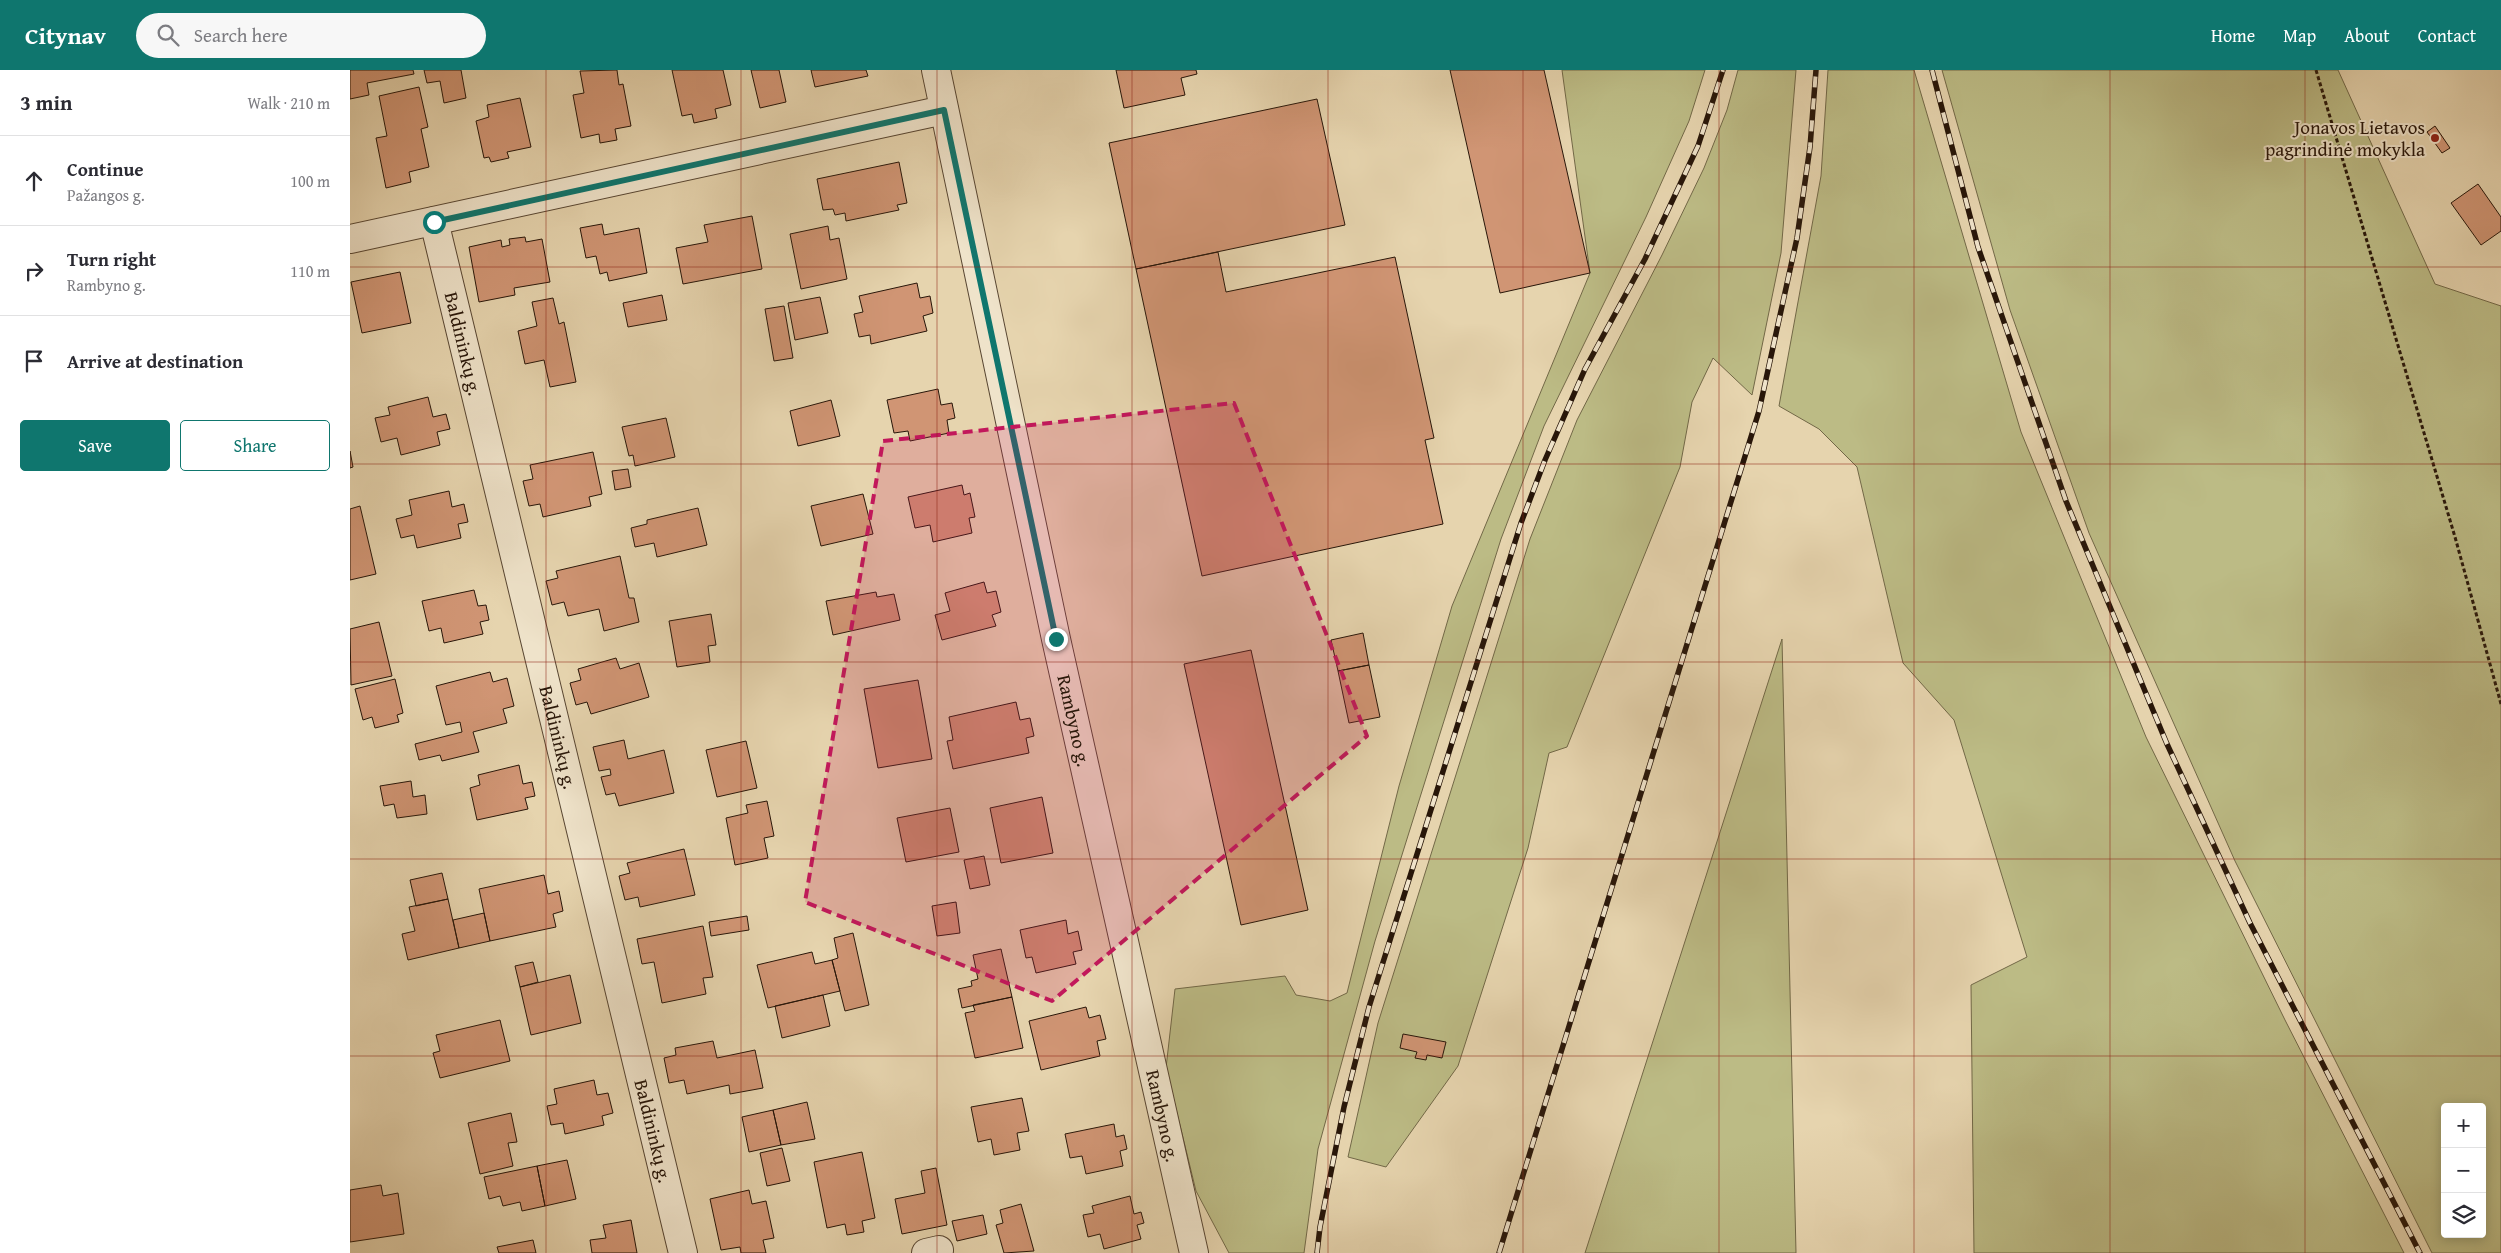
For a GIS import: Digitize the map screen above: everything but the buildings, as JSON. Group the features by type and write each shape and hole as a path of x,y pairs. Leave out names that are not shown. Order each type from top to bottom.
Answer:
{"street":[{"name":"Rambyno g.","path":"936,70 1052,620 1194,1253"},
{"path":"350,239 944,110"},
{"name":"Baldininkų g.","path":"434,222 683,1253"}],"path":[{"path":"2316,70 2455,537 2499,691 2501,704"}],"highlighted area":[{"path":"1234,403 1367,736 1052,1001 805,902 883,441"}],"shaded area":[{"path":"1562,70 1705,70 1689,121 1646,217 1544,426 1501,539 1375,941 1318,1149 1304,1253 1229,1253 1196,1191 1166,1068 1175,989 1285,976 1296,995 1330,1001 1347,993 1399,786 1452,606 1590,273"},
{"path":"1738,70 1796,70 1781,253 1752,395 1713,358 1692,402 1680,467 1567,747 1549,753 1528,848 1458,1066 1386,1167 1348,1157 1378,1023 1530,539 1577,420 1662,255 1704,168 1727,110"},
{"path":"1828,70 1914,70 2021,432 2146,737 2285,1020 2404,1253 1974,1253 1971,985 2027,957 1954,720 1903,663 1857,467 1819,429 1779,406 1821,176"},
{"path":"1942,70 2338,70 2435,284 2501,306 2501,1253 2432,1253 2235,861 2089,533 2010,310"},
{"path":"1782,639 1796,1253 1585,1253"}],"railway":[{"path":"1317,1253 1320,1227 1344,1107 1369,1007 1521,523 1545,460 1585,369 1645,259 1698,146 1723,70"},
{"path":"1499,1253 1759,411 1797,238 1810,147 1816,70"},
{"path":"1932,70 1978,247 2066,501 2167,744 2250,923 2420,1253"}],"place":[{"name":"Jonavos Lietavos pagrindinė mokykla","path":"2435,138"}],"route":[{"path":"434,222 944,110 1056,639"}]}
